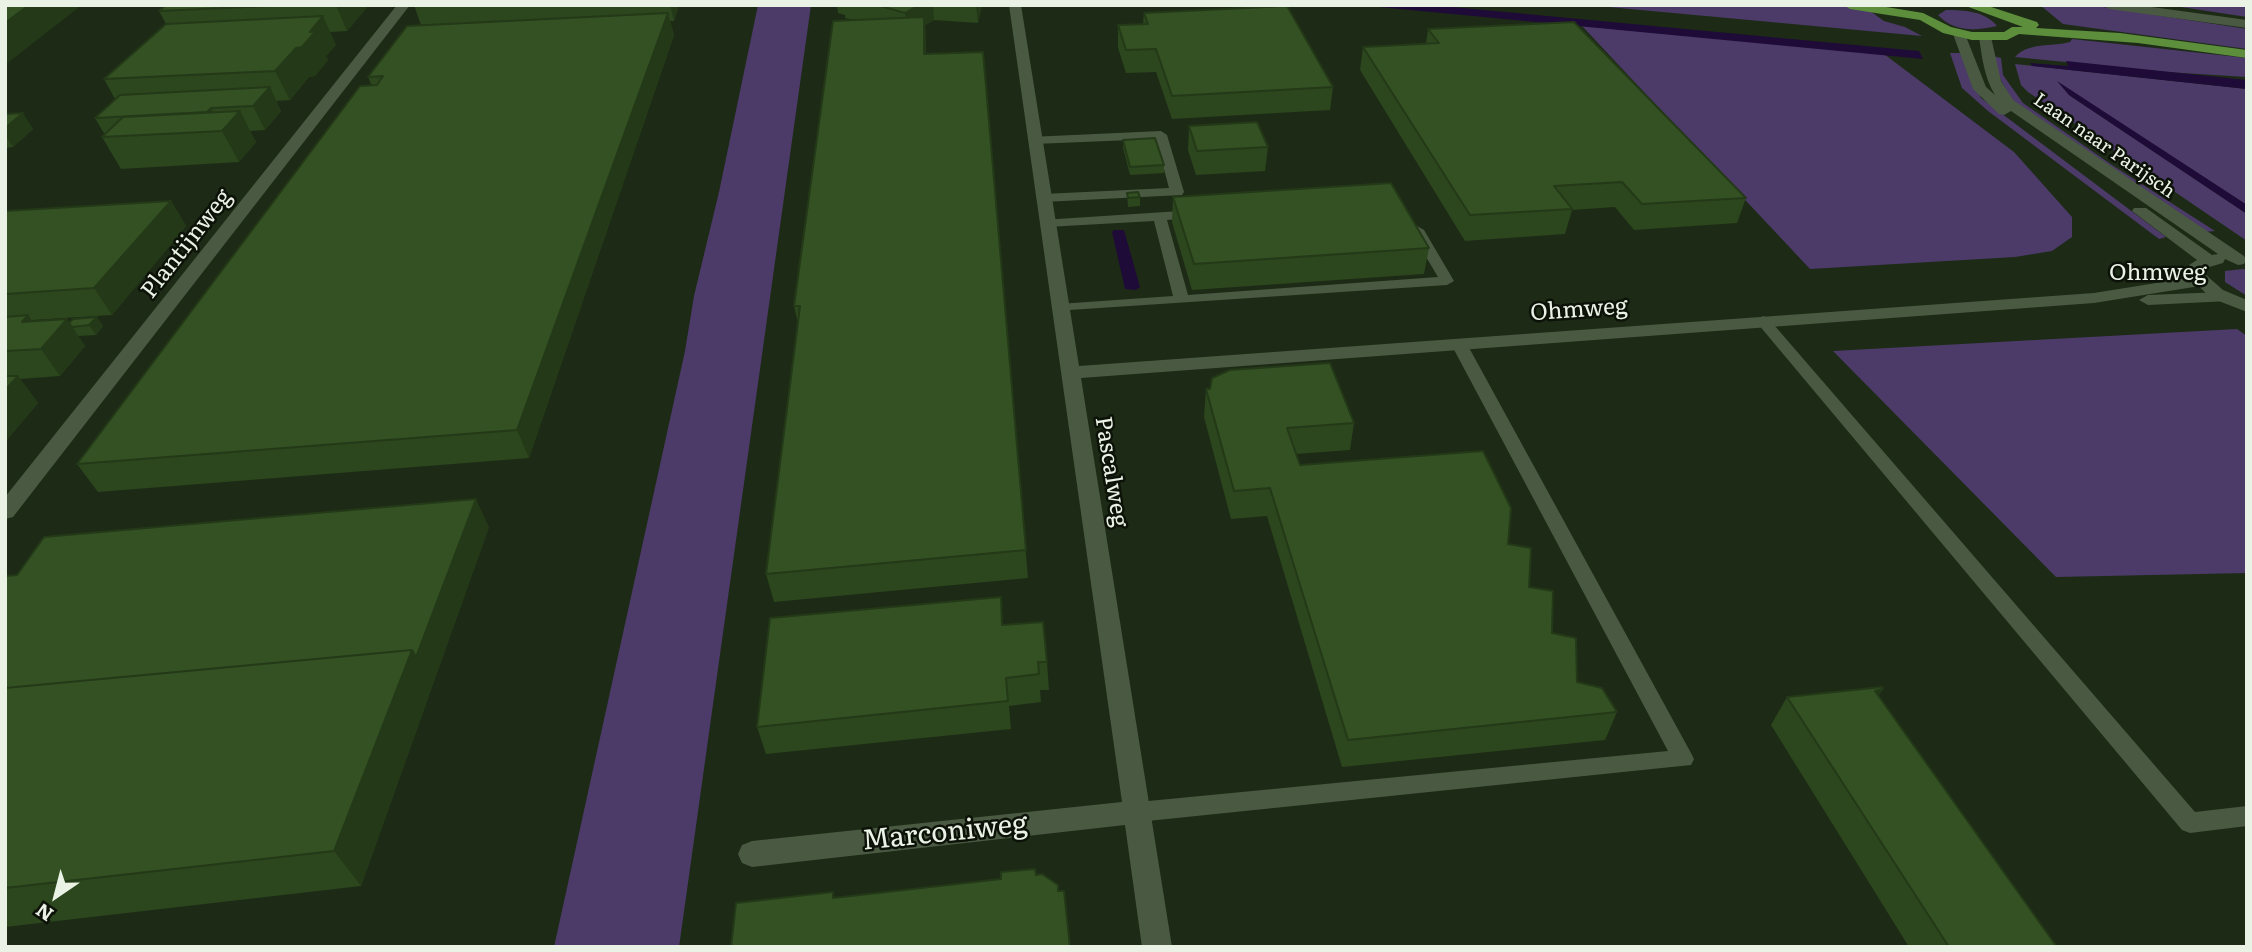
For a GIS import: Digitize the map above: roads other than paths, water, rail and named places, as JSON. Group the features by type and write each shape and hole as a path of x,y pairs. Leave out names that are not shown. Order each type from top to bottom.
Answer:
{"main road":[{"path":"1850,5 1925,11"},
{"path":"1890,5 1925,11 1936,26 1959,34 2007,36 2015,26"},
{"path":"1975,6 2000,14 2015,26 2247,54"}],"street":[{"name":"Plantijnweg","path":"5,512 404,5"},
{"name":"Pascalweg","path":"1015,5 1157,947"},
{"path":"2109,5 2247,24"},
{"name":"Laan naar Parijsch","path":"1959,34 1980,89 1998,107 2208,260"},
{"name":"Laan naar Parijsch","path":"1985,37 1993,78 1998,91 2008,103 2242,260"},
{"path":"2242,260 2208,260 2196,268 2200,281 2223,297 2247,307"},
{"name":"Ohmweg","path":"1069,373 2094,298 2200,281"},
{"name":"Ohmweg","path":"2094,298 2140,300 2223,297"},
{"name":"Marconiweg","path":"752,854 1138,812"}],"lane":[{"path":"1034,140 1161,135 1177,192 1043,198"},
{"path":"1059,308 1447,281 1407,212"},
{"path":"1047,223 1213,213"},
{"path":"1159,216 1182,300"},
{"path":"1763,321 2190,823 2247,816"},
{"path":"1138,812 1683,760 1459,344"}]}
